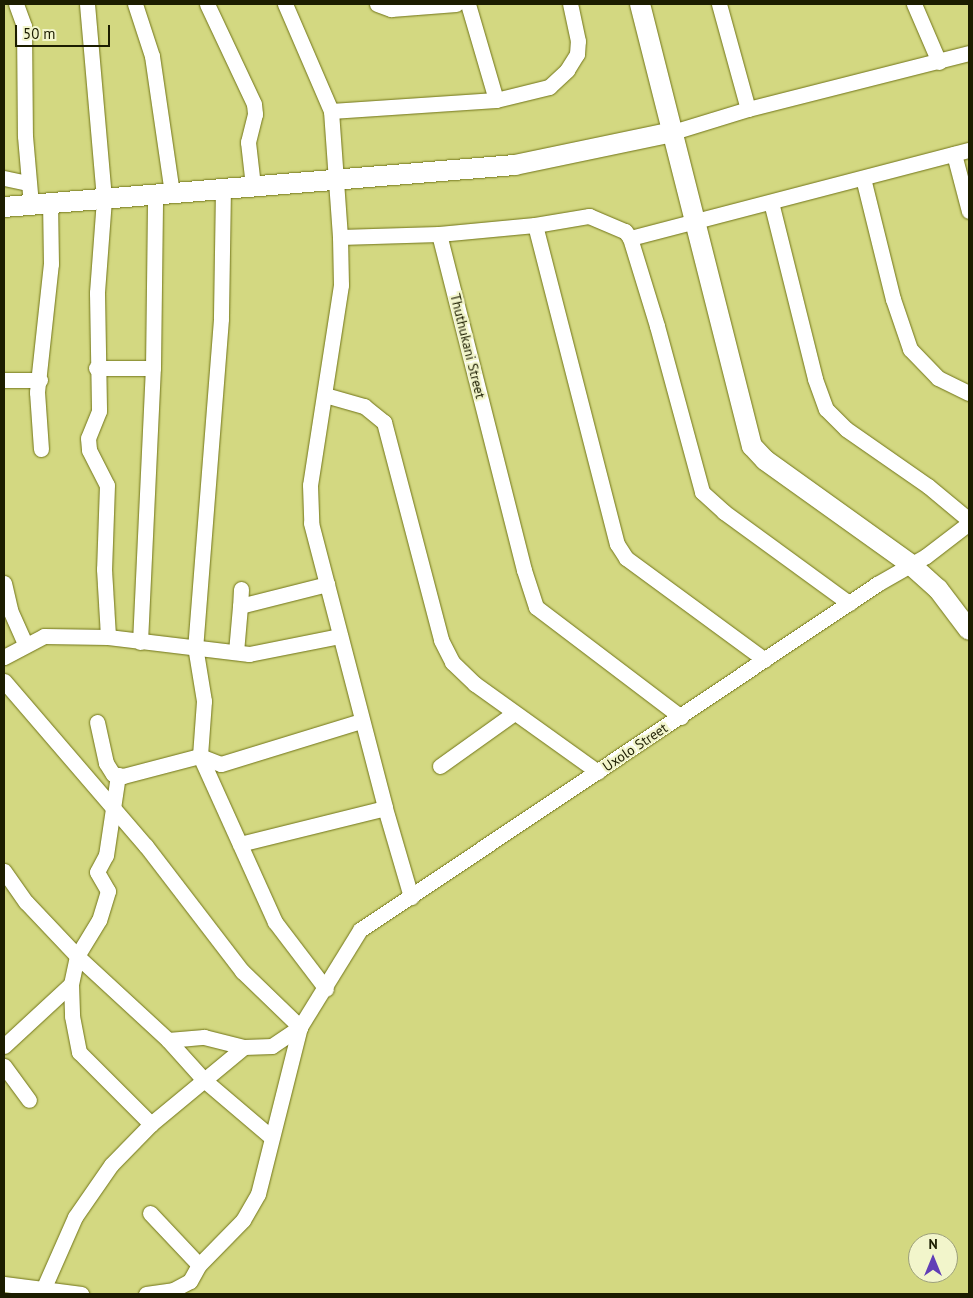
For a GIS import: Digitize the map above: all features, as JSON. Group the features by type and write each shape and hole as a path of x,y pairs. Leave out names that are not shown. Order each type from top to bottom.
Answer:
{"street":[{"path":"16,4 24,26 27,183 41,204 51,264 37,408 41,449"},
{"path":"87,4 104,199 99,251 96,368 99,411 88,438 89,450 106,485 104,570 108,637"},
{"path":"135,4 154,65 163,194 140,642"},
{"path":"207,4 254,104 255,114 248,142 253,186"},
{"path":"285,4 331,112 340,237 341,285 310,504 327,584 361,721 412,897"},
{"path":"377,4 391,9 456,4"},
{"path":"468,4 496,100"},
{"path":"331,112 496,100 540,92 555,84 568,70 577,54 578,42 570,4"},
{"path":"640,4 752,446 765,460 910,564 938,589 969,630"},
{"path":"719,4 748,109"},
{"path":"914,4 939,62"},
{"path":"4,207 336,178 515,165 673,132 748,109 969,53"},
{"path":"630,238 969,150"},
{"path":"954,154 969,211"},
{"path":"4,178 27,183"},
{"path":"863,178 893,299 910,349 938,378 969,393"},
{"path":"42,1292 75,1218 92,1190 111,1165 151,1124 204,1080 250,1048 272,1046 300,1026 326,989 275,922 200,756 204,701 195,646 221,319 223,188"},
{"path":"771,202 815,379 826,409 846,429 928,486 969,522"},
{"path":"340,237 439,234 535,225 589,216 615,225 630,238 702,492 724,512 849,603"},
{"path":"535,225 617,544 626,558 765,660"},
{"name":"Thuthukani Street","path":"439,234 536,607 680,717"},
{"path":"96,368 153,368"},
{"path":"4,380 40,380"},
{"path":"325,395 364,406 384,422 447,655 459,672 598,772"},
{"name":"Uxolo Street","path":"326,989 360,930 849,603 910,564 926,556 969,522"},
{"path":"4,582 10,610 25,643"},
{"path":"240,606 327,584"},
{"path":"236,652 241,589"},
{"path":"4,657 25,643 44,636 108,637 140,642 261,653 340,636"},
{"path":"4,681 113,808 242,971 300,1026"},
{"path":"440,766 514,713"},
{"path":"97,722 106,763 113,774 118,775 200,756 221,764 361,721"},
{"path":"118,775 106,855 97,872 108,891 99,920 77,956 71,984 72,1016 80,1052 151,1124"},
{"path":"240,844 385,808"},
{"path":"4,871 26,902 77,956 168,1040 204,1080 272,1137"},
{"path":"4,1046 71,984"},
{"path":"146,1294 173,1290 190,1281 199,1265 230,1237 258,1194 292,1065 300,1026"},
{"path":"168,1040 204,1037 288,1058 292,1065"},
{"path":"4,1066 29,1100"},
{"path":"150,1213 199,1265"},
{"path":"4,1284 42,1292 81,1294"}]}
